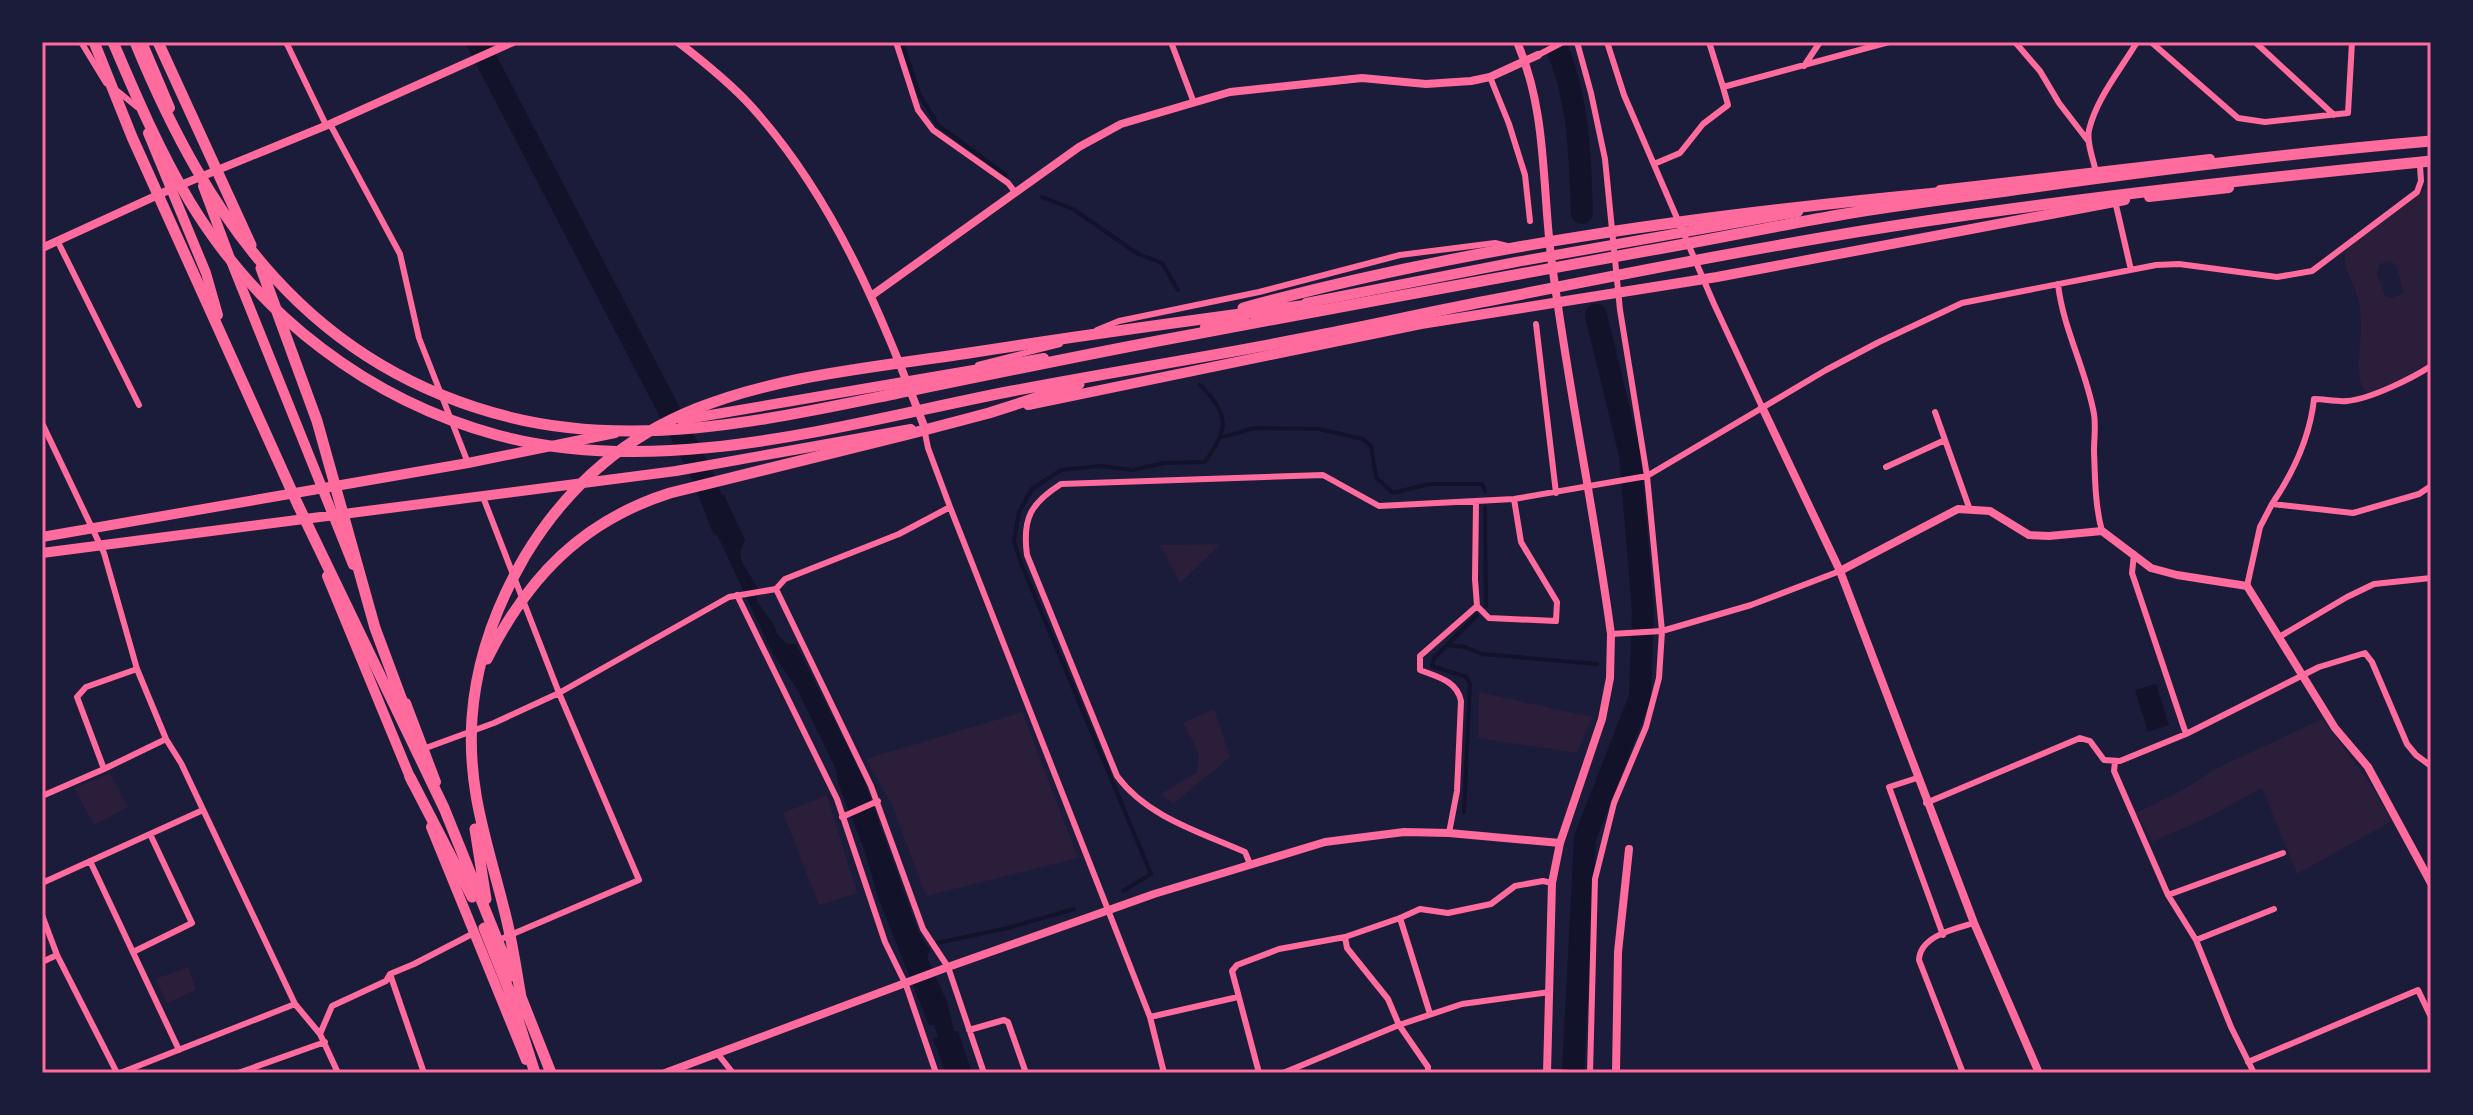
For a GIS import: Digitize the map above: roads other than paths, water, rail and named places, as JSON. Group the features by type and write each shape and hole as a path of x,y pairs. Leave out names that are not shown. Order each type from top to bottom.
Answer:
{"highway":[{"path":"94,42 132,137 292,491 444,808 554,1073"},
{"path":"112,42 159,144 190,202 218,243 288,321 325,352 397,397 431,413 502,436 597,451 672,451 786,436 1806,240 1919,222 2175,187 2427,164"},
{"path":"135,42 176,134 208,192 265,268 333,333 373,360 437,393 485,410 542,424 587,430 672,431 782,417 1420,292 1848,213 2096,176"},
{"path":"158,42 279,313 317,421 375,628 554,1073"},
{"path":"1072,354 1345,280 1438,260 1780,208 2431,139"},
{"path":"521,997 505,913 475,797 472,742 476,693 491,626 516,573 560,506 603,464 638,438 692,409 788,380 1122,329 1420,292"},
{"path":"486,903 465,767 477,693 486,663 502,630 531,586 564,551 615,515 651,499 989,413 1129,368"},
{"path":"410,777 471,895 508,988 533,1073"}],"main road":[{"path":"112,42 206,273 212,301 259,425 315,548 533,1073"},
{"path":"142,42 201,178 423,749 554,1073"},
{"path":"42,553 676,471 924,426 1421,324 1717,277 2115,201 2427,164"},
{"path":"42,537 468,463 697,416 1158,338 1338,295 1551,255 1901,194 2096,176"}],"street":[{"path":"81,42 105,83 137,107"},
{"path":"286,42 400,254 419,338 468,463"},
{"path":"42,248 513,42"},
{"path":"678,42 751,106 798,164 835,222 871,296 907,382 950,507 1150,1017 1164,1073"},
{"path":"896,42 918,110 933,130 1008,183 1015,192"},
{"path":"1171,42 1194,103"},
{"path":"1517,42 1526,61 1541,125 1551,255 1611,634 1610,678 1602,719 1560,843 1552,883 1547,1073 1569,1073"},
{"path":"871,296 1079,147 1121,124 1230,92 1362,78 1426,84 1490,77 1563,42"},
{"path":"1577,42 1605,159 1620,310 1645,476 1662,631 1659,678 1646,727 1614,803 1595,879 1590,1073"},
{"path":"1607,42 1624,95 1654,164 1762,407 1840,571 1926,803 2039,1073"},
{"path":"1654,164 1680,153 1703,124 1728,105 1709,42"},
{"path":"1804,66 1820,42"},
{"path":"1723,87 1889,42"},
{"path":"2015,42 2040,71 2067,115 2089,142"},
{"path":"2096,176 2089,130 2103,97 2137,42"},
{"path":"2151,42 2238,118 2265,122 2348,113 2352,42"},
{"path":"2255,42 2334,115"},
{"path":"1490,77 1525,175 1530,221"},
{"path":"1250,864 1245,852 1151,809 1130,794 1117,776 1027,555 1024,534 1028,518 1039,498 1061,484 1323,475 1379,506 1514,499 1645,476 1879,342 1962,303 2156,265 2179,264 2277,277 2312,271 2417,192 2427,164"},
{"path":"2115,201 2131,270"},
{"path":"58,242 139,405"},
{"path":"939,374 1062,344 1119,321 1259,292 1400,255 1495,243 1551,255"},
{"path":"2058,284 2061,309 2077,351 2094,416 2102,531 2151,568 2247,586"},
{"path":"1536,324 1556,493"},
{"path":"2431,366 2417,375 2357,399 2314,399 2308,432 2284,487 2260,527 2247,586 2335,728 2368,767 2431,883"},
{"path":"1935,412 1970,510"},
{"path":"42,423 100,545 137,669 166,739 181,763 295,1004 325,1042 338,1073"},
{"path":"1886,467 1945,440"},
{"path":"2272,504 2353,513 2419,494 2431,486"},
{"path":"483,497 559,693 639,880 501,939"},
{"path":"1476,503 1477,606 1489,618 1556,621 1557,602 1521,542 1514,499"},
{"path":"423,749 494,723 559,693 729,597 776,589 785,579 899,534 950,507"},
{"path":"1611,634 1662,631 1751,605 1840,571 1958,509 1990,511 2029,535 2102,531"},
{"path":"2134,554 2132,573 2186,734"},
{"path":"2279,637 2374,584 2431,578"},
{"path":"776,589 878,801 929,940 948,967 984,1073"},
{"path":"737,595 837,799 885,942 906,985 936,1073"},
{"path":"1449,833 1457,791 1461,701 1459,690 1450,683 1420,670 1420,656 1477,606"},
{"path":"1926,803 2080,738 2090,741 2104,760 2115,762 2186,734 2319,667 2365,653 2372,662 2407,744 2431,766"},
{"path":"104,769 77,697 86,687 137,669"},
{"path":"42,796 166,739"},
{"path":"2115,762 2114,771 2168,895 2196,940 2254,1073"},
{"path":"1917,778 1889,787 1943,935"},
{"path":"842,817 878,801"},
{"path":"42,883 203,810"},
{"path":"665,1073 948,967 1311,845 1357,836 1404,832 1560,843"},
{"path":"133,952 192,923 150,834"},
{"path":"1616,1073 1618,952 1629,849"},
{"path":"2168,895 2283,853"},
{"path":"90,861 179,1050"},
{"path":"1259,1073 1232,971 1237,965 1279,949 1345,937 1420,909 1448,913 1491,904 1515,886 1543,881 1552,883"},
{"path":"2196,940 2274,909"},
{"path":"42,915 57,955 118,1073 295,1004"},
{"path":"1400,918 1430,1014"},
{"path":"1963,1073 1919,960 1922,945 1974,923"},
{"path":"320,1034 332,1006 386,981 390,974 474,933"},
{"path":"1345,937 1347,948 1388,999 1399,1025 1428,1067 1428,1073"},
{"path":"42,962 57,955"},
{"path":"390,974 424,1073"},
{"path":"2248,1062 2418,990 2431,1017"},
{"path":"1283,1073 1399,1025 1462,1004 1550,992"},
{"path":"1150,1017 1238,997"},
{"path":"969,1030 1004,1020 1008,1022 1026,1073"},
{"path":"238,1073 325,1042"},
{"path":"717,1053 733,1073"}],"waterway":[{"path":"477,42 702,474 722,526"},
{"path":"902,42 919,94 938,125 1006,175"},
{"path":"1554,42 1573,104 1582,213"},
{"path":"1042,197 1073,209 1138,254 1162,263 1178,290"},
{"path":"1573,1073 1585,838 1640,697 1643,610 1630,455 1596,315"},
{"path":"1123,891 1151,874 1014,541 1019,512 1032,489 1061,470 1101,466 1133,470 1164,463 1205,462 1218,440 1223,423 1217,405 1200,385"},
{"path":"1222,437 1255,428 1319,429 1363,439 1371,446 1376,477 1393,493 1429,484 1482,484 1485,491"},
{"path":"1485,508 1486,606"},
{"path":"1464,812 1470,684 1466,677 1432,666 1434,658 1477,615"},
{"path":"1447,645 1465,647 1482,654 1597,664"},
{"path":"932,944 1008,928 1074,909"}]}
